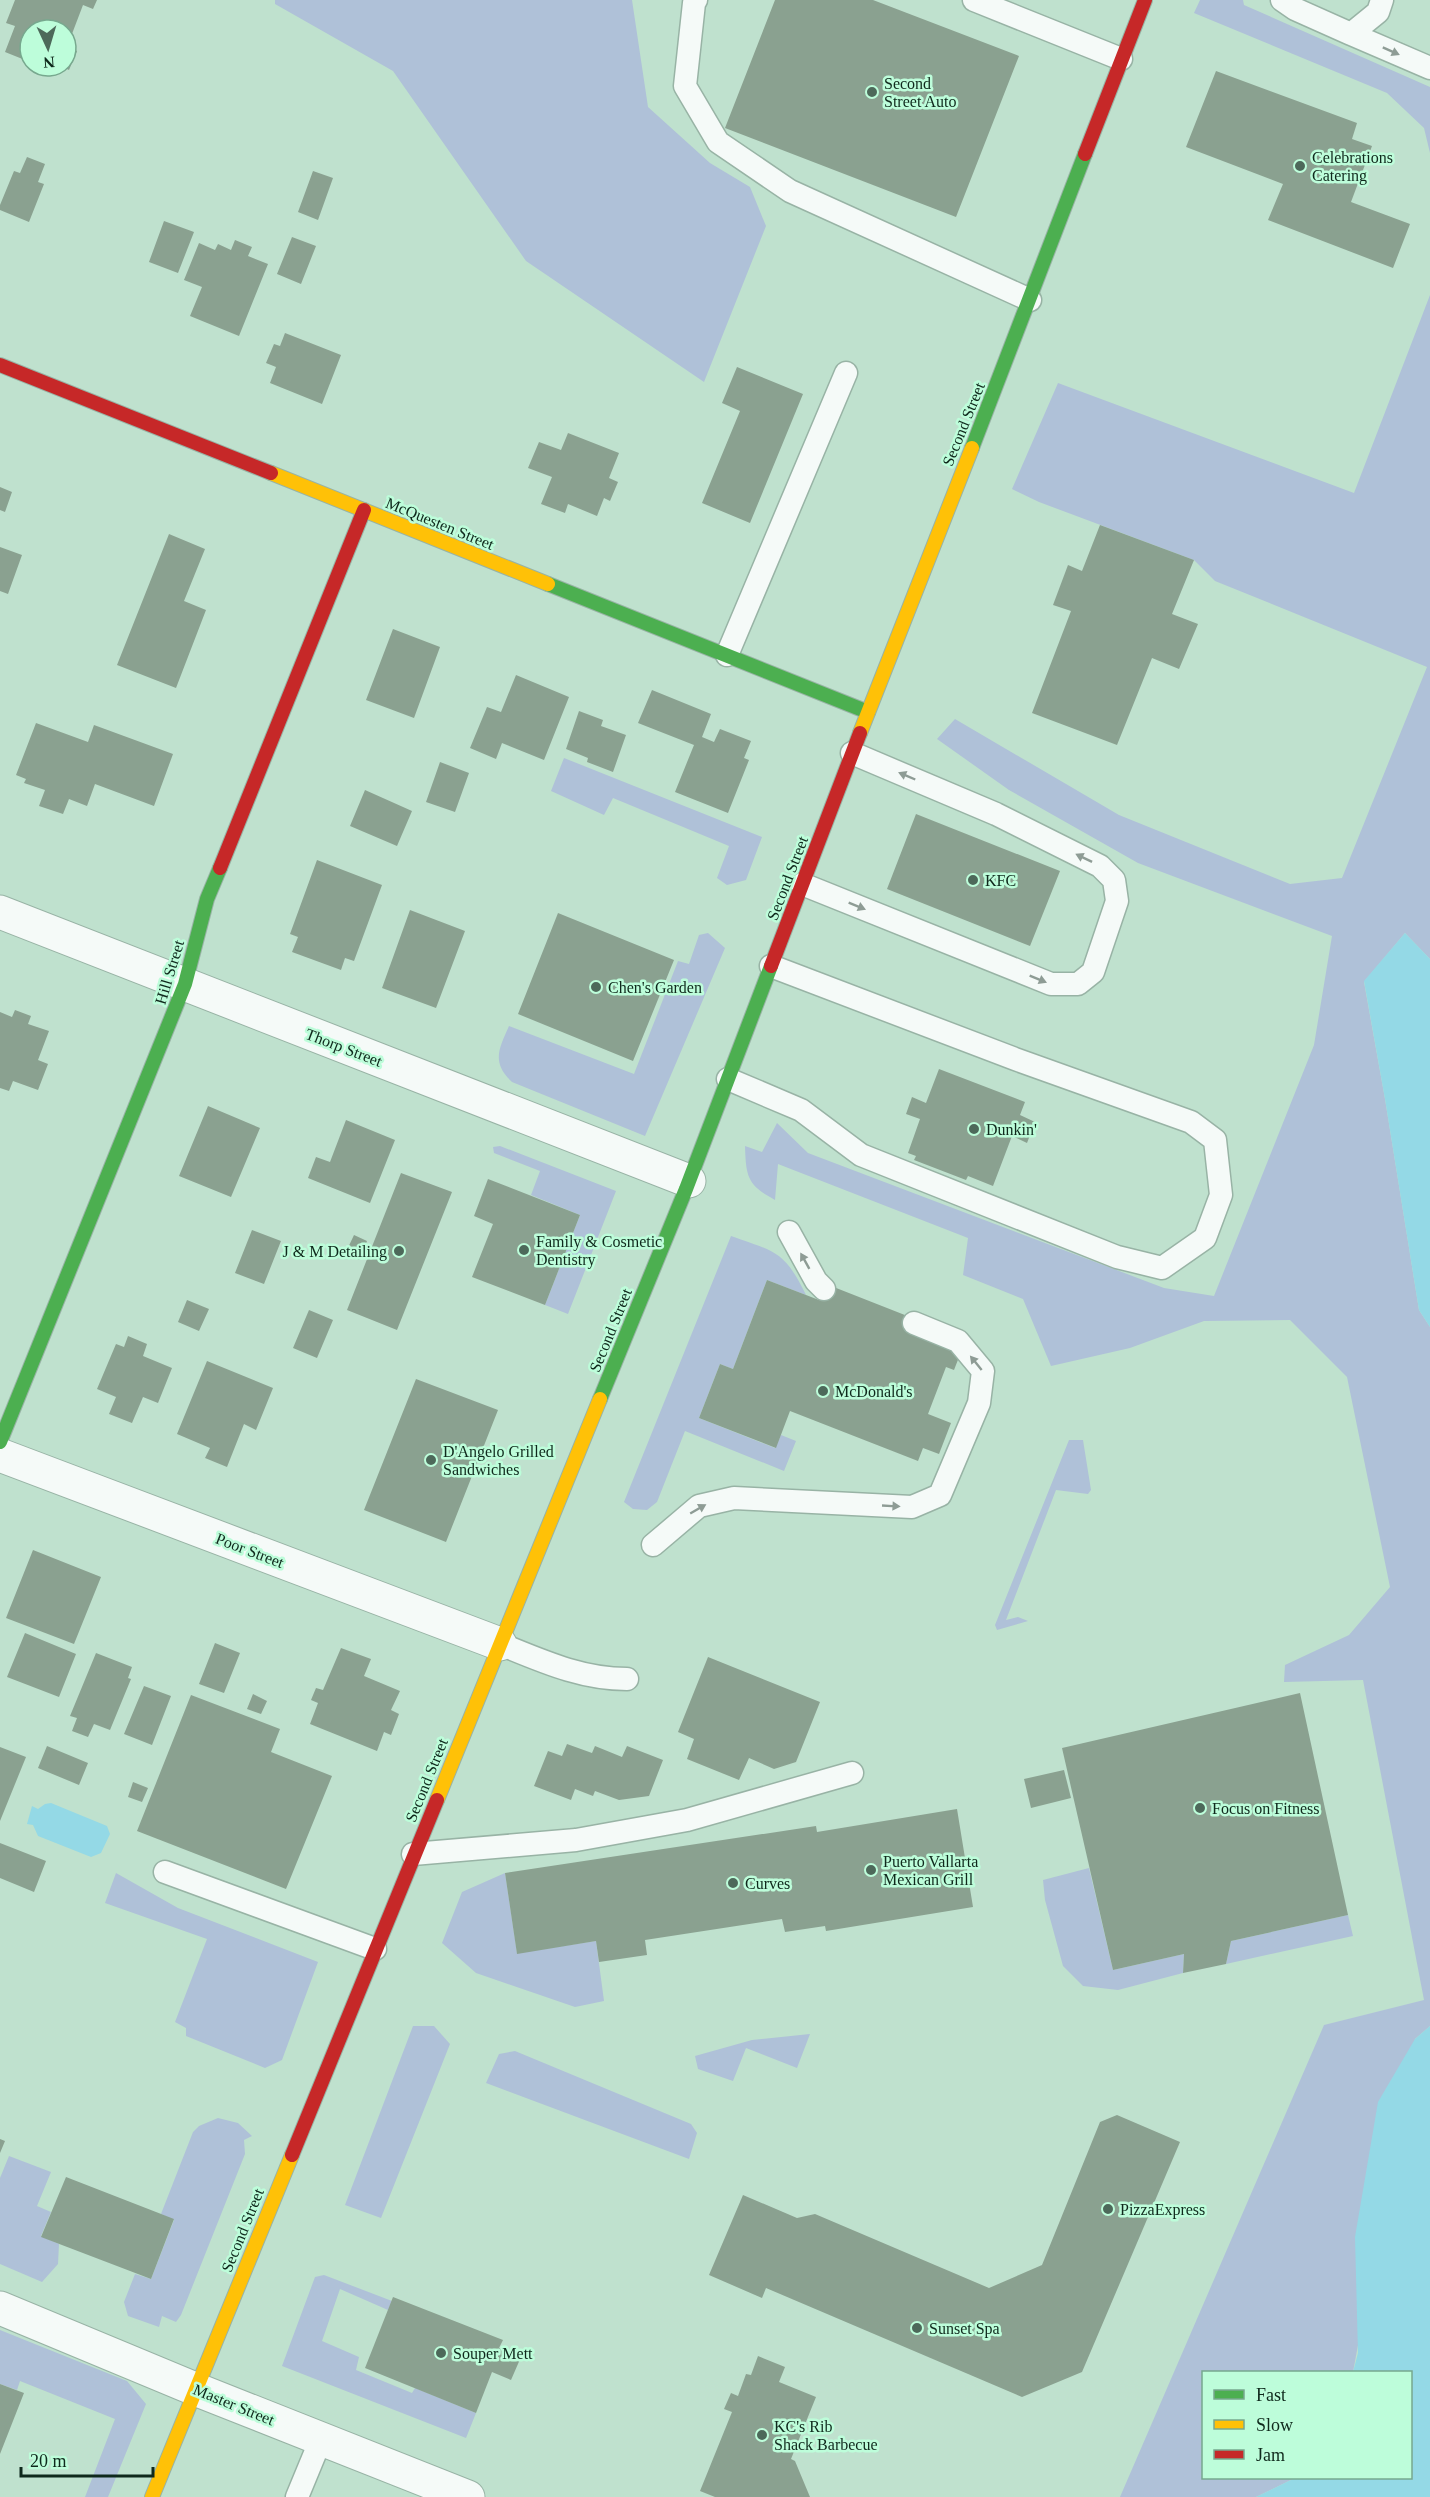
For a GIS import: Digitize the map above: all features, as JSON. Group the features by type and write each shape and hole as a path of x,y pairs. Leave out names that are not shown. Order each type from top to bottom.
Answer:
{"main road":[{"name":"Second Street","path":"152,2497 689,1181 852,753 1145,0"},
{"name":"McQuesten Street","path":"0,365 868,712"},
{"name":"Hill Street","path":"0,1442 185,984 207,899 364,510"}],"street":[{"name":"Thorp Street","path":"0,912 689,1181"},
{"name":"Poor Street","path":"0,1455 500,1644"},
{"name":"Master Street","path":"0,2308 466,2497"}],"lane":[{"path":"696,0 685,86 718,142 790,191 1030,300"},
{"path":"974,0 1121,59"},
{"path":"1282,0 1295,9 1430,68"},
{"path":"1351,34 1378,12 1382,0"},
{"path":"727,655 846,373"},
{"path":"802,884 1051,984 1078,984 1093,972 1117,902 1114,880 1100,866 996,814 852,753"},
{"path":"728,1079 801,1110 861,1155 1117,1257 1162,1268 1205,1238 1221,1195 1215,1140 1191,1122 1004,1055 771,966"},
{"path":"789,1232 816,1281 824,1289"},
{"path":"653,1545 699,1506 734,1498 912,1508 940,1495 979,1402 983,1371 958,1341 914,1323"},
{"path":"500,1644 561,1669 604,1679 627,1679"},
{"path":"413,1854 576,1840 676,1822 852,1773"},
{"path":"165,1872 375,1949"},
{"path":"297,2497 321,2439"}],"shaded area":[{"path":"275,0 632,0 648,107 710,163 750,187 766,226 704,382 526,261 393,71 275,4"},
{"path":"1200,0 1243,0 1244,5 1430,87 1430,153 1424,128 1387,93 1194,13"},
{"path":"1430,295 1430,959 1405,933 1364,982 1419,1310 1430,1327 1430,2026 1415,2039 1353,2371 1202,2371 1202,2479 1293,2479 1256,2497 1120,2497 1324,2025 1424,2000 1363,1680 1284,1682 1285,1665 1349,1635 1390,1587 1347,1377 1290,1320 1204,1321 1130,1348 1051,1366 1023,1299 963,1275 968,1238 778,1164 775,1200 766,1195 750,1179 746,1165 745,1146 762,1152 777,1123 808,1153 1164,1288 1214,1296 1314,1045 1332,936 1138,863 1009,790 937,739 955,719 1119,815 1290,884 1342,878 1427,667 1215,581 1194,560 1039,502 1012,489 1058,383 1354,493"},
{"path":"564,758 762,837 746,880 727,885 717,878 729,846 613,798 604,815 551,791"},
{"path":"708,933 725,948 645,1136 512,1082 505,1075 499,1062 499,1055 509,1026 634,1074 678,961 689,964 699,935"},
{"path":"1405,933 1430,959 1430,1327 1419,1310 1364,981"},
{"path":"500,1146 616,1191 568,1314 545,1305 580,1215 531,1195 540,1171 494,1153 493,1147"},
{"path":"731,1236 777,1255 791,1269 806,1295 767,1280 733,1369 720,1364 699,1418 775,1448 781,1435 796,1441 784,1471 685,1431 657,1502 647,1510 633,1509 624,1502"},
{"path":"1069,1440 1083,1440 1091,1490 1088,1494 1056,1490 1006,1620 1018,1617 1028,1621 997,1630 995,1625"},
{"path":"51,1803 107,1826 110,1834 101,1853 91,1857 38,1836 33,1825 27,1824 32,1806 38,1809"},
{"path":"1089,1868 1113,1970 1184,1954 1183,1973 1118,1990 1083,1986 1063,1966 1045,1900 1043,1880"},
{"path":"116,1873 178,1908 318,1962 282,2060 265,2068 186,2036 186,2028 175,2022 207,1939 105,1903"},
{"path":"505,1873 517,1953 596,1941 604,2001 575,2007 476,1973 442,1943 462,1892"},
{"path":"1348,1915 1353,1936 1226,1964 1231,1941"},
{"path":"413,2026 434,2026 450,2044 381,2218 345,2205"},
{"path":"1430,2026 1430,2497 1256,2497 1293,2479 1412,2479 1412,2371 1353,2371 1358,2353 1355,2237 1378,2102 1415,2039"},
{"path":"810,2034 797,2068 746,2048 733,2081 698,2069 695,2056 752,2040"},
{"path":"515,2051 691,2124 697,2133 689,2159 486,2083 499,2054"},
{"path":"218,2118 238,2123 252,2136 244,2140 245,2154 181,2315 176,2322 162,2316 159,2327 128,2316 124,2302 135,2274 151,2279 174,2220 161,2214 193,2132 199,2126"},
{"path":"9,2156 51,2172 37,2206 51,2212 41,2236 59,2244 58,2264 42,2282 0,2264 0,2178"},
{"path":"324,2275 392,2301 388,2310 340,2289 322,2341 359,2357 356,2370 412,2393 415,2388 476,2413 466,2438 282,2366 315,2277"},
{"path":"0,2330 127,2381 146,2404 108,2497 85,2497 115,2419 20,2381 17,2390 0,2384"}],"building":[{"path":"15,0 97,0 93,9 83,5 78,18 18,18 18,57 5,52 15,26 6,23"},
{"name":"Second Street Auto","path":"775,0 873,0 1019,56 956,217 725,128"},
{"name":"Celebrations Catering","path":"1216,71 1357,123 1352,139 1372,146 1351,202 1410,224 1393,268 1268,220 1283,184 1186,147"},
{"path":"27,157 45,164 38,182 44,184 29,222 0,210 14,171 20,173"},
{"path":"313,171 333,178 318,220 298,212"},
{"path":"164,221 194,232 178,273 149,262"},
{"path":"292,237 316,246 301,284 277,274"},
{"path":"235,240 252,247 248,256 268,264 239,336 190,316 202,287 184,280 199,243 215,250 218,244 231,250"},
{"path":"285,333 341,355 322,404 270,383 276,367 266,363 274,344 280,346"},
{"path":"737,367 803,394 750,523 702,503 740,411 722,403"},
{"path":"568,433 619,453 609,478 618,482 610,501 604,498 597,516 568,504 565,513 541,504 552,477 528,468 539,442 561,450"},
{"path":"0,487 12,492 5,512 0,510"},
{"path":"1100,525 1194,560 1172,614 1198,624 1179,669 1152,658 1117,745 1032,713 1071,611 1053,605 1068,565 1082,571"},
{"path":"169,534 205,549 184,601 206,610 176,688 117,665"},
{"path":"0,547 22,555 8,594 0,591"},
{"path":"393,629 440,647 414,718 366,700"},
{"path":"516,675 569,697 544,760 502,743 496,759 470,748 487,707 501,712"},
{"path":"652,690 711,714 702,737 714,742 720,729 751,741 744,758 749,760 728,813 675,792 694,745 638,723"},
{"path":"579,711 603,720 601,726 626,735 613,772 587,762 588,758 566,749"},
{"path":"36,723 88,742 94,725 173,754 154,806 95,784 87,806 69,799 63,814 39,806 45,790 24,783 26,779 16,775"},
{"path":"440,762 469,773 455,812 426,802"},
{"path":"365,790 412,811 397,846 350,826"},
{"name":"KFC","path":"916,814 1060,871 1030,946 887,889"},
{"path":"317,860 382,885 354,961 345,958 341,970 292,952 298,937 290,934"},
{"path":"410,910 465,931 436,1008 382,988"},
{"name":"Chen's Garden","path":"558,913 674,960 633,1061 518,1014"},
{"path":"15,1010 31,1016 28,1024 49,1031 38,1060 48,1064 38,1090 13,1081 9,1091 0,1088 0,1012 12,1017"},
{"name":"Dunkin'","path":"939,1069 1025,1102 1020,1115 1035,1122 1027,1143 1012,1136 993,1186 968,1176 966,1180 914,1160 916,1156 908,1153 920,1119 906,1114 912,1097 926,1103"},
{"path":"208,1106 260,1128 231,1197 179,1176"},
{"path":"346,1120 395,1140 370,1203 308,1178 316,1157 330,1162"},
{"name":"J & M Detailing","path":"401,1173 452,1192 397,1330 347,1310"},
{"name":"Family & Cosmetic Dentistry","path":"488,1179 580,1215 545,1305 472,1277 493,1224 474,1216"},
{"path":"252,1230 281,1241 264,1284 235,1273"},
{"path":"354,1235 367,1241 359,1260 345,1254"},
{"name":"McDonald's","path":"767,1280 819,1300 826,1284 915,1319 961,1352 954,1370 946,1367 928,1414 951,1423 939,1454 923,1448 918,1461 790,1411 776,1448 699,1418 720,1364 733,1369"},
{"path":"187,1300 209,1309 199,1331 178,1322"},
{"path":"309,1310 333,1320 317,1358 293,1348"},
{"path":"128,1336 147,1344 143,1356 172,1368 158,1403 143,1397 132,1423 109,1414 116,1397 97,1389 116,1344 124,1347"},
{"path":"207,1361 273,1388 256,1430 244,1424 227,1467 205,1458 210,1448 177,1434"},
{"name":"D'Angelo Grilled Sandwiches","path":"416,1379 498,1410 446,1542 364,1510"},
{"path":"33,1550 101,1577 74,1644 6,1618"},
{"path":"25,1633 76,1654 59,1697 7,1677"},
{"path":"215,1643 240,1653 224,1693 199,1684"},
{"path":"341,1648 371,1659 364,1676 400,1691 391,1710 399,1714 391,1735 384,1732 377,1751 310,1724 318,1703 311,1700 316,1688 323,1690"},
{"path":"96,1653 132,1667 128,1678 131,1679 110,1730 94,1724 88,1737 72,1731 77,1718 70,1716"},
{"path":"708,1657 820,1702 796,1762 774,1769 749,1758 739,1780 687,1759 694,1739 678,1732"},
{"path":"144,1686 171,1696 152,1745 124,1734"},
{"name":"Focus on Fitness","path":"1300,1693 1348,1915 1231,1941 1226,1964 1183,1973 1184,1954 1113,1970 1062,1748"},
{"path":"253,1694 267,1701 261,1714 247,1709"},
{"path":"191,1695 280,1729 271,1752 332,1776 286,1889 137,1831"},
{"path":"567,1744 592,1753 595,1746 622,1757 627,1746 663,1760 649,1796 619,1800 595,1791 593,1796 575,1789 571,1800 534,1786 548,1751 562,1756"},
{"path":"47,1746 88,1763 79,1785 38,1768"},
{"path":"0,1747 26,1757 0,1821"},
{"path":"1064,1770 1071,1798 1031,1808 1024,1779"},
{"path":"133,1782 148,1788 142,1802 128,1797"},
{"path":"957,1809 973,1907 826,1931 825,1926 785,1932 782,1919 645,1940 647,1955 599,1962 596,1941 517,1954 505,1873 816,1826 817,1832"},
{"path":"0,1843 46,1861 34,1892 0,1878"},
{"path":"1117,2115 1180,2142 1082,2372 1022,2397 766,2288 762,2298 709,2275 743,2195 797,2218 815,2214 989,2288 1042,2265 1100,2122"},
{"path":"0,2139 5,2141 0,2153"},
{"path":"66,2177 174,2219 151,2279 41,2237"},
{"name":"Souper Mett","path":"393,2297 503,2340 499,2348 521,2357 511,2380 492,2372 476,2413 365,2368"},
{"name":"KC's Rib Shack Barbecue","path":"758,2356 785,2367 779,2382 816,2397 791,2459 795,2461 810,2497 715,2497 700,2491 732,2412 724,2409 731,2393 738,2396 746,2374 751,2375"},
{"path":"0,2384 24,2393 0,2454"}],"traffic: fast":[{"path":"972,448 1085,154"},
{"path":"548,584 868,712"},
{"path":"0,1442 185,984 207,899 220,868"},
{"path":"600,1399 686,1189 771,966"}],"traffic: slow":[{"path":"860,733 972,448"},
{"path":"271,473 548,584"},
{"path":"437,1800 600,1399"},
{"path":"152,2497 292,2155"}],"traffic: jam":[{"path":"1085,154 1145,0"},
{"path":"0,365 271,473"},
{"path":"220,868 364,510"},
{"path":"771,966 860,733"},
{"path":"292,2155 437,1800"}],"place":[{"name":"Second Street Auto","path":"872,92"},
{"name":"Celebrations Catering","path":"1300,166"},
{"name":"KFC","path":"973,880"},
{"name":"Chen's Garden","path":"596,987"},
{"name":"Dunkin'","path":"974,1129"},
{"name":"Family & Cosmetic Dentistry","path":"524,1250"},
{"name":"J & M Detailing","path":"399,1251"},
{"name":"McDonald's","path":"823,1391"},
{"name":"D'Angelo Grilled Sandwiches","path":"431,1460"},
{"name":"Focus on Fitness","path":"1200,1808"},
{"name":"Puerto Vallarta Mexican Grill","path":"871,1870"},
{"name":"Curves","path":"733,1883"},
{"name":"PizzaExpress","path":"1108,2209"},
{"name":"Sunset Spa","path":"917,2328"},
{"name":"Souper Mett","path":"441,2353"},
{"name":"KC's Rib Shack Barbecue","path":"762,2435"}]}
